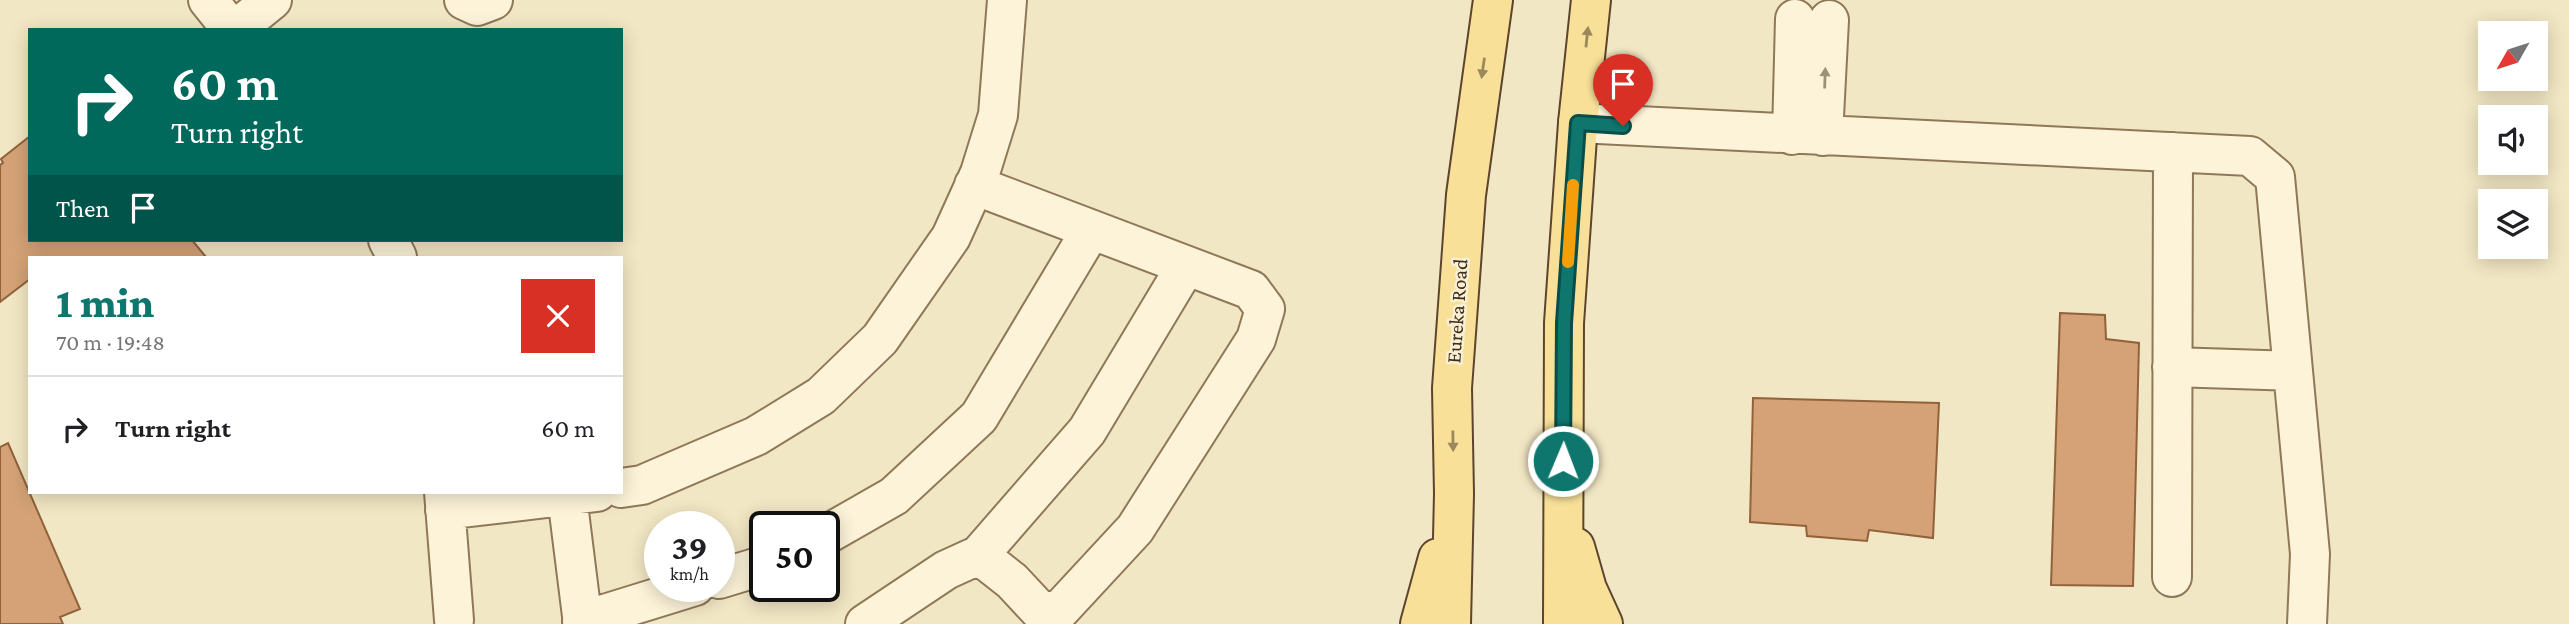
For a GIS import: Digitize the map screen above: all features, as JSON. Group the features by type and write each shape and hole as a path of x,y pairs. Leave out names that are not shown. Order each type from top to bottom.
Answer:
{"main road":[{"name":"Eureka Road","path":"1451,624 1454,494 1452,388 1466,195 1493,0"},
{"path":"1563,624 1564,323 1578,123 1591,0"},
{"path":"1562,480 1579,565 1602,624"},
{"path":"1420,624 1454,494"}],"lane":[{"path":"208,0 231,28"},
{"path":"236,28 272,0"},
{"path":"464,0 477,6 494,0"},
{"path":"623,488 642,485 756,436 821,396 880,340 951,237 974,185 998,115 1007,0"},
{"path":"1808,136 1812,20"},
{"path":"1578,123 2250,156 2275,177 2310,554 2307,624"},
{"path":"2172,152 2172,577"},
{"path":"974,185 1251,290 1265,309 1256,339 1135,529 1059,611 1040,611 1012,581 979,555"},
{"path":"840,527 894,496 979,417 1091,230"},
{"path":"865,624 946,570 979,555 1087,431 1186,266"},
{"path":"2172,367 2293,371"},
{"path":"454,623 445,501 582,494 582,623 646,602"}],"building":[{"path":"28,138 28,242 194,242 205,256 28,256 28,281 0,302 1,159"},
{"path":"2060,313 2105,315 2106,339 2139,343 2133,586 2051,585"},
{"path":"1753,398 1939,403 1933,538 1869,530 1867,541 1807,536 1806,526 1750,522"},
{"path":"8,443 80,609 60,617 63,624 0,624 0,447"}],"slow traffic":[{"path":"1568,262 1573,185"}],"route":[{"path":"1563,461 1564,323 1578,123 1623,126"}]}
